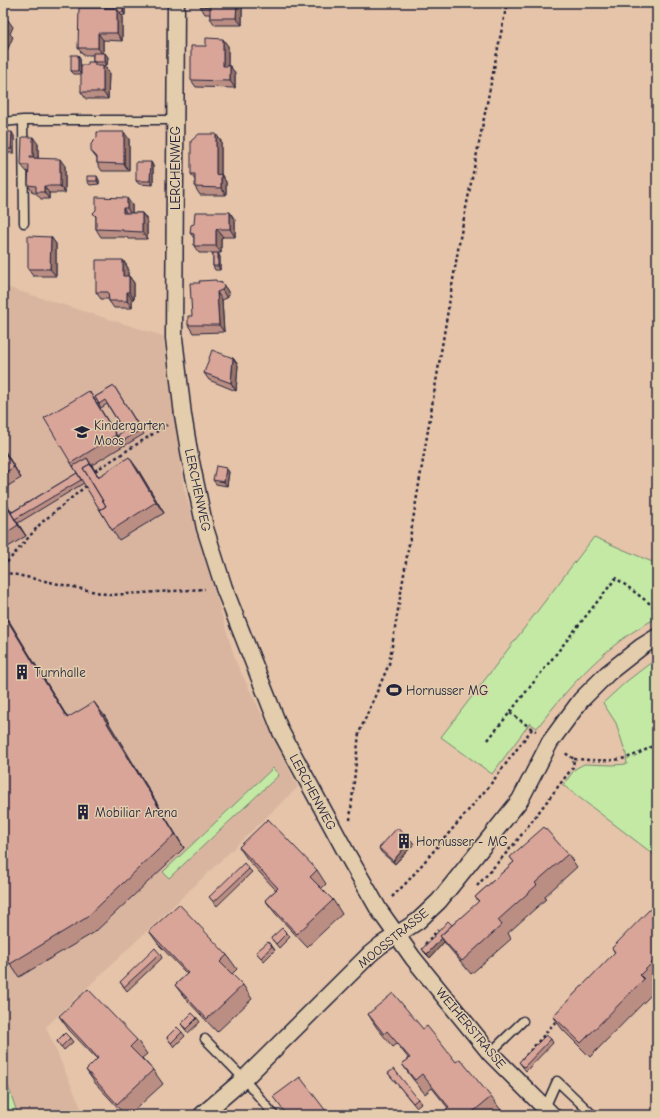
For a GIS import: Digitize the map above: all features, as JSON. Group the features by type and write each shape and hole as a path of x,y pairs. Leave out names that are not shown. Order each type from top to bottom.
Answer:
{"street":[{"name":"LERCHENWEG","path":"176,3 174,338 182,415 202,515 224,588 281,732 347,854 379,910 396,935"},
{"name":"MOOSSTRASSE","path":"202,1115 244,1079 370,954 418,921 439,901 520,800 550,742 581,700 608,673 640,647 657,637"},
{"name":"WEIHERSTRASSE","path":"396,935 490,1053 546,1113"}],"lane":[{"path":"23,120 24,223"},
{"path":"3,122 23,120 175,120"},
{"path":"490,1053 523,1021"},
{"path":"205,1039 244,1079 274,1115"},
{"path":"546,1113 557,1081 594,1115"}],"path":[{"path":"350,825 359,733 389,664 460,238 507,3"},
{"path":"95,471 182,415"},
{"path":"3,567 41,523 86,486"},
{"path":"3,572 110,595 224,588"},
{"path":"488,740 616,578 657,609"},
{"path":"510,712 550,742"},
{"path":"379,910 408,881 485,791 532,729"},
{"path":"574,759 614,761 631,758 657,743"},
{"path":"510,1073 561,1015"}],"shaded area":[{"path":"3,286 163,336 184,489 236,662 298,787 46,1027 84,1115 3,1115"}],"green space":[{"path":"594,537 657,564 657,618 622,639 606,652 563,696 537,728 530,723 492,774 441,737"},
{"path":"657,658 657,857 563,785 575,769 584,764 627,764 626,754 616,723 603,703 627,681"},
{"path":"273,768 279,775 169,878 163,872"},
{"path":"3,1072 18,1115 3,1115"}],"building":[{"path":"105,3 123,3 123,12 119,12 117,8 105,8"},
{"path":"200,3 237,3 236,18 210,18 210,7 200,6"},
{"path":"79,8 117,8 117,33 98,33 98,48 78,48"},
{"path":"3,18 8,20 4,28 8,30 3,41"},
{"path":"206,38 223,39 223,66 230,66 230,81 191,80 191,46 206,46"},
{"path":"93,53 105,53 105,62 93,62"},
{"path":"71,55 78,55 78,71 71,71"},
{"path":"88,62 95,62 95,65 103,65 103,92 81,92 81,65 88,65"},
{"path":"3,132 12,132 11,149 3,149"},
{"path":"97,132 124,132 124,164 97,163 97,157 91,151 91,144 97,138"},
{"path":"199,134 216,134 216,175 221,174 221,188 195,187 195,174 191,174 191,141"},
{"path":"22,137 33,137 33,156 30,156 30,158 60,159 60,186 44,186 44,192 36,192 36,186 28,185 29,165 21,165"},
{"path":"136,162 151,162 150,181 136,181"},
{"path":"87,176 97,176 97,181 87,181"},
{"path":"96,197 127,198 127,208 123,208 123,213 142,213 142,232 96,229 96,216 93,213 96,210"},
{"path":"195,212 230,212 230,229 216,230 216,246 194,246 194,234 190,233 191,225 194,224"},
{"path":"28,236 51,237 50,269 28,269"},
{"path":"213,253 218,253 218,266 213,266"},
{"path":"96,260 123,260 123,276 129,276 129,292 127,292 127,301 109,301 108,292 96,292"},
{"path":"216,280 217,282 222,283 224,287 222,290 217,292 219,325 188,325 188,316 192,316 190,283"},
{"path":"212,350 233,358 231,383 204,373"},
{"path":"114,386 141,430 121,442 118,435 124,431 105,400 99,404 95,397"},
{"path":"89,391 116,435 71,463 44,418"},
{"path":"3,450 14,467 3,474"},
{"path":"129,457 156,502 112,530 100,510 106,506 83,468 90,464 98,477"},
{"path":"87,458 92,467 90,464 83,468 106,506 100,510 73,466"},
{"path":"216,466 226,468 224,482 213,480"},
{"path":"77,473 81,480 15,519 11,513"},
{"path":"3,500 18,525 3,535"},
{"name":"Mobiliar Arena","path":"3,613 67,718 94,702 175,834 86,918 10,964 3,953"},
{"path":"268,819 317,870 310,877 333,900 297,934 265,900 278,888 239,847"},
{"path":"544,827 568,854 535,883 537,885 498,920 502,925 462,961 440,936 479,901 475,897 514,862 510,857"},
{"path":"397,828 411,840 393,861 379,848"},
{"path":"244,863 249,869 214,902 209,897"},
{"path":"179,904 227,955 220,962 243,985 207,1019 175,985 188,973 149,931"},
{"path":"653,906 657,910 657,958 640,975 644,979 581,1043 553,1016 615,952 612,948"},
{"path":"448,921 452,925 440,936 442,938 427,954 422,949"},
{"path":"282,928 287,933 276,944 271,938"},
{"path":"268,942 272,946 261,958 256,952"},
{"path":"155,948 160,954 124,987 120,982"},
{"path":"88,989 137,1040 130,1047 153,1070 117,1104 86,1070 98,1058 59,1016"},
{"path":"393,993 423,1029 427,1026 456,1062 460,1059 491,1097 469,1115 450,1115 446,1109 449,1107 422,1074 415,1080 402,1064 410,1058 387,1031 384,1034 368,1014"},
{"path":"192,1013 197,1018 186,1029 181,1024"},
{"path":"177,1027 182,1032 171,1043 167,1037"},
{"path":"65,1033 70,1038 61,1047 57,1041"},
{"path":"546,1035 551,1039 524,1067 519,1062"},
{"path":"394,1069 418,1099 413,1103 388,1073"},
{"path":"300,1077 329,1115 287,1115 273,1097"}],"place":[{"name":"Kindergarten Moos","path":"82,432"},
{"name":"Turnhalle","path":"22,672"},
{"name":"Hornusser MG","path":"394,690"},
{"name":"Mobiliar Arena","path":"83,812"},
{"name":"Hornusser - MG","path":"404,841"}]}
